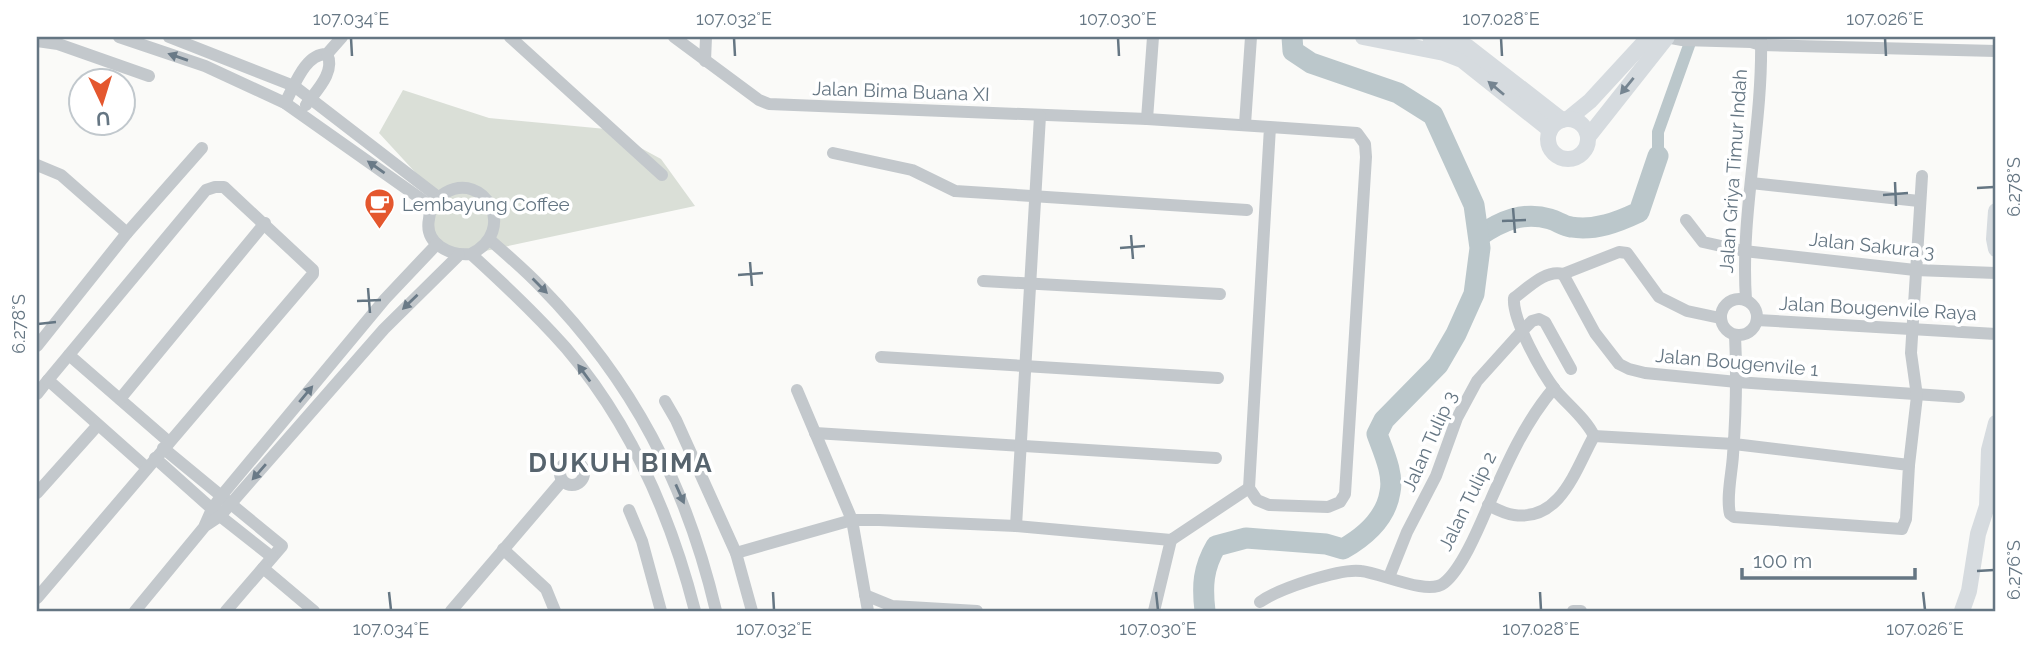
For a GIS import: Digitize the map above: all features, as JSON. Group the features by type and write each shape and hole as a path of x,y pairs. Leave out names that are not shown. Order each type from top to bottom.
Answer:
{"main road":[{"path":"1363,37 1444,53 1462,60 1560,123 1582,124 1588,137"},
{"path":"1430,37 1468,47 1560,123"},
{"path":"1649,37 1590,101 1560,123 1548,141 1552,152 1567,159 1583,153 1588,137 1670,38"},
{"path":"1996,211 1996,249"},
{"path":"1962,611 1969,591 1978,534 1991,507 1989,450 1996,423"}],"street":[{"path":"119,37 205,66 285,103 435,202"},
{"path":"169,37 294,86 435,202"},
{"path":"285,103 309,61 320,54 327,54 342,37"},
{"path":"510,37 662,175"},
{"name":"Jalan Bima Buana XI","path":"675,37 759,100 769,104 1147,119 1357,133 1365,144 1366,157 1345,494 1340,502 1328,507 1269,505 1257,500 1249,488"},
{"path":"705,61 706,37"},
{"path":"1147,119 1153,37"},
{"path":"1245,124 1251,37"},
{"name":"Jalan Griya Timur Indah","path":"1670,38 1888,42 1996,51"},
{"name":"Jalan Griya Timur Indah","path":"1746,300 1744,251 1751,183 1758,40"},
{"path":"37,41 58,44 149,76"},
{"path":"300,114 330,71 327,54"},
{"path":"1016,526 1040,116"},
{"path":"736,553 852,520 1016,526 1171,540 1249,488 1270,127"},
{"path":"37,346 127,233 202,148"},
{"path":"834,153 912,170 955,191 1247,210"},
{"path":"38,167 61,175 127,233"},
{"path":"1735,335 1737,382 1729,510 1734,517 1902,529 1906,519 1917,396 1911,353 1922,176"},
{"path":"1751,183 1919,201"},
{"path":"37,394 206,190 224,187 311,267 313,274 37,598"},
{"path":"227,499 384,329 465,254 482,248 490,240 495,225 493,208 483,195 468,188 452,189 435,202 428,222 429,230 444,250 465,254 522,300 559,341 608,405 639,458 664,513 695,611"},
{"name":"Jalan Sakura 3","path":"1686,220 1703,242 1744,251 1915,270 1996,273"},
{"path":"120,399 265,223"},
{"path":"490,240 540,285 586,336 626,391 658,446 684,503 705,563 716,611"},
{"path":"135,611 370,318 437,244"},
{"path":"1594,436 1554,388 1522,331 1513,308 1514,298 1546,275 1555,272 1563,274 1619,252 1627,253 1659,296 1687,311 1720,318"},
{"name":"Jalan Bougenvile 1","path":"1563,274 1595,333 1619,364 1645,373 1917,396 1927,394 1959,397"},
{"path":"983,281 1220,294"},
{"path":"1746,300 1755,308 1757,320 1752,331 1735,335 1725,329 1720,318 1728,302 1746,300"},
{"path":"370,318 384,329"},
{"path":"1522,331 1532,321 1539,319 1545,322 1572,369"},
{"name":"Jalan Bougenvile Raya","path":"1757,320 1996,334"},
{"name":"Jalan Tulip 3","path":"1389,577 1407,532 1436,476 1457,418 1477,381 1522,331"},
{"path":"69,355 120,399 158,454 314,611"},
{"path":"881,358 1218,378"},
{"path":"48,380 97,426 158,454 227,499 282,546 226,611"},
{"name":"Jalan Tulip 2","path":"1389,577 1405,583 1433,587 1443,584 1460,562 1482,522 1522,432 1538,406 1554,388"},
{"path":"797,390 852,520 868,611"},
{"path":"608,405 626,391"},
{"path":"665,401 736,553 752,611"},
{"path":"37,493 97,426"},
{"path":"815,433 1216,458"},
{"path":"1594,436 1734,444 1909,465"},
{"path":"1488,505 1512,515 1525,516 1555,503 1567,490 1578,463 1594,436"},
{"path":"451,611 562,481"},
{"path":"629,510 642,541 661,611"},
{"path":"1154,611 1171,540"},
{"path":"503,550 545,589 555,611"},
{"path":"1260,602 1277,593 1332,574 1359,570 1389,577"},
{"path":"865,596 892,606 977,611"},
{"path":"1573,611 1581,611"}],"shaded area":[{"path":"403,90 489,118 606,129 661,159 695,206 471,254 444,250 428,222 438,197 379,133"}],"waterway":[{"path":"1205,611 1204,577 1216,546 1246,538 1326,544 1343,549 1373,526 1388,501 1391,485 1377,434 1384,420 1438,365 1474,294 1480,248 1474,205 1433,115 1398,93 1311,63 1293,51 1292,37"},
{"path":"1658,156 1658,132 1692,37"},
{"path":"1479,236 1504,222 1521,217 1540,217 1568,226 1589,228 1631,216 1639,212 1658,156"}],"place":[{"name":"Lembayung Coffee","path":"379,231"}],"district":[{"name":"DUKUH BIMA","path":"621,463"}]}
